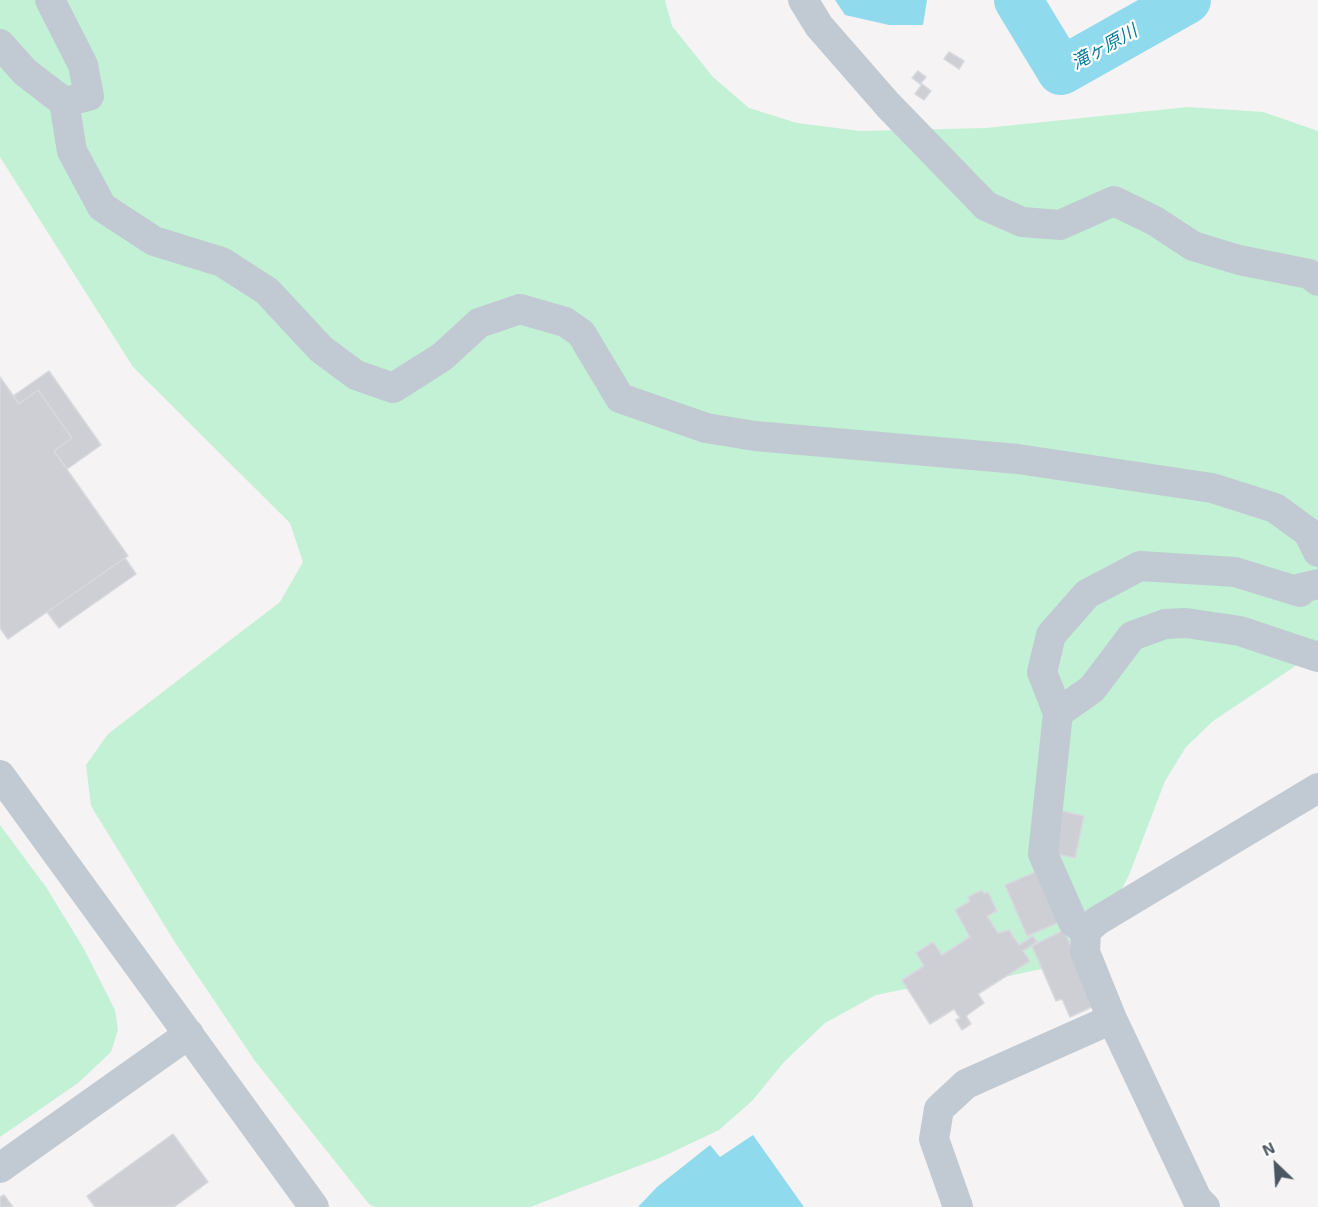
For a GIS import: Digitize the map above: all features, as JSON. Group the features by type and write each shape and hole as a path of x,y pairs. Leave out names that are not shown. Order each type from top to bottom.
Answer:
{"street":[{"path":"50,0 83,65 89,96 64,102"},
{"path":"803,0 819,26 888,105 986,206 1022,222 1060,225 1114,201 1155,221 1193,246 1239,260 1309,274 1318,281"},
{"path":"0,44 25,72 64,102 72,151 102,207 154,241 222,262 267,291 321,349 356,375 393,388 442,357 479,323 520,309 565,322 581,333 620,398 706,428 755,436 1018,459 1212,488 1275,508 1308,532 1318,552"},
{"path":"1086,931 1073,922 1043,854 1058,713 1042,672 1051,635 1087,594 1140,566 1235,572 1300,592 1301,588 1318,584"},
{"path":"1058,713 1092,689 1132,636 1165,624 1186,622 1240,631 1318,657"},
{"path":"0,775 314,1207"},
{"path":"1205,1207 1197,1199 1112,1018 1085,952 1086,931 1097,921 1318,788"},
{"path":"958,1207 934,1139 939,1110 966,1084 1112,1018"},
{"path":"0,1168 189,1034"}],"green space":[{"path":"0,0 665,0 672,26 713,77 749,108 797,123 860,131 986,128 1188,107 1263,112 1318,131 1318,651 1213,721 1186,747 1165,781 1129,875 1107,919 1046,968 1004,977 915,987 876,995 825,1023 784,1062 752,1101 719,1130 662,1157 530,1207 375,1207 369,1204 255,1061 176,944 91,806 86,765 108,734 280,602 303,562 290,523 133,367 0,157"},
{"path":"0,825 46,887 84,949 115,1010 118,1030 111,1052 78,1083 0,1137"}],"water":[{"path":"835,0 927,0 923,25 889,25 845,15"},
{"path":"753,1135 804,1207 638,1207 657,1187 710,1145 720,1157"}],"building":[{"path":"949,52 964,61 959,69 944,59"},
{"path":"918,71 926,77 920,84 912,78"},
{"path":"922,84 931,91 924,100 915,94"},
{"path":"49,371 101,445 67,469 54,451 72,438 38,390 19,404 13,396"},
{"path":"0,377 19,404 38,390 72,438 54,451 128,556 8,639 0,628"},
{"path":"125,558 136,574 59,628 47,612"},
{"path":"1062,811 1084,816 1075,858 1053,853"},
{"path":"1038,871 1060,922 1027,936 1005,885"},
{"path":"982,890 984,894 988,892 997,911 987,916 998,933 1009,930 1019,945 1033,936 1037,942 1023,951 1030,961 978,994 984,1003 966,1016 971,1024 962,1030 956,1020 960,1018 954,1009 930,1024 902,980 924,966 916,953 933,942 942,955 970,937 955,910 970,901 968,897"},
{"path":"1064,930 1096,1005 1070,1017 1062,999 1056,1001 1032,946"},
{"path":"173,1134 208,1182 174,1207 95,1207 87,1196"},
{"path":"4,1195 13,1207 0,1207 0,1197"}],"waterway":[{"name":"滝ヶ原川","path":"1018,0 1061,71 1187,0"}]}
